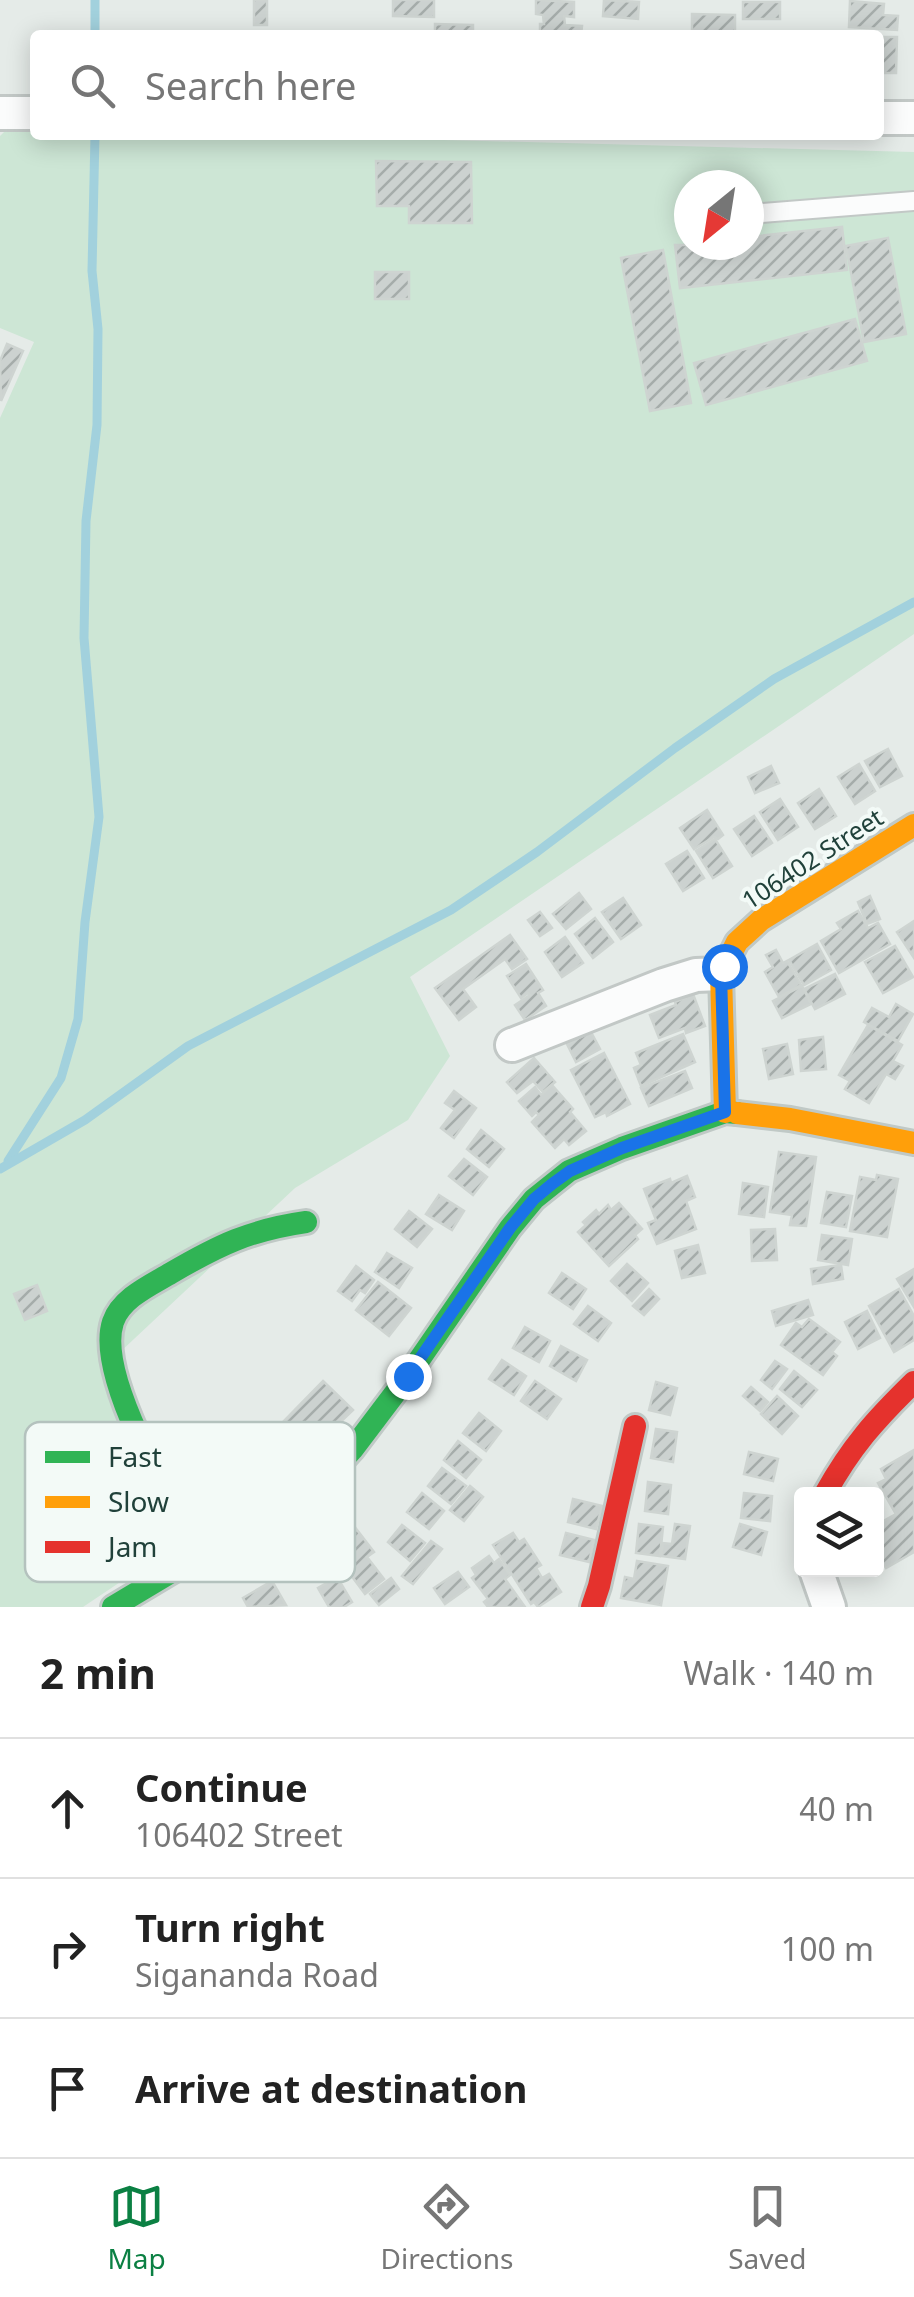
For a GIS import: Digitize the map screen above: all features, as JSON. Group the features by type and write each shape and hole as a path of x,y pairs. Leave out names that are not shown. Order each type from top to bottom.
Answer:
{"street":[{"path":"0,112 30,113"},
{"path":"884,118 914,118"},
{"name":"106402 Street","path":"721,974 738,942 761,920 914,825"},
{"path":"512,1045 548,1028 696,975 721,974 725,1112"},
{"path":"355,1446 510,1228 534,1199 570,1171 725,1112 790,1119 914,1142"},
{"path":"136,1422 110,1357 112,1322 121,1310 147,1287 240,1236 306,1222"},
{"path":"830,1487 845,1458 876,1418 914,1382"},
{"path":"592,1607 635,1426"},
{"path":"818,1577 829,1607"},
{"path":"117,1606 158,1582"}],"lane":[{"path":"764,213 914,201"}],"green space":[{"path":"11,125 30,126 30,140 446,140 914,152 914,634 410,977 450,1056 408,1120 295,1188 102,1369 125,1422 25,1422 25,1582 120,1582 83,1607 0,1607 0,418 34,342 0,328 0,136"}],"building":[{"path":"254,0 267,0 267,25 254,25"},
{"path":"393,0 434,0 434,17 393,16"},
{"path":"536,0 574,2 574,17 564,16 565,25 582,26 582,30 540,30 543,15 536,14"},
{"path":"604,0 639,2 638,19 603,16"},
{"path":"850,1 884,4 883,15 898,16 897,30 849,27"},
{"path":"743,2 780,2 780,19 743,19"},
{"path":"692,14 735,15 735,30 692,30"},
{"path":"435,24 473,25 473,30 435,30"},
{"path":"884,37 897,37 896,73 884,73"},
{"path":"376,161 471,162 472,223 409,223 409,206 377,206"},
{"path":"842,227 847,270 680,288 677,260 764,260 764,235"},
{"path":"888,238 906,334 864,342 846,246"},
{"path":"663,250 691,403 650,411 621,258"},
{"path":"375,272 409,272 409,299 375,299"},
{"path":"855,319 867,361 706,405 694,363"},
{"path":"7,344 23,351 1,401 0,361"},
{"path":"888,749 902,776 880,787 865,761"},
{"path":"859,764 875,791 855,804 838,777"},
{"path":"771,766 779,783 755,793 748,777"},
{"path":"819,789 836,816 815,829 798,803"},
{"path":"780,799 798,827 778,840 760,812"},
{"path":"707,810 723,835 694,849 680,828"},
{"path":"754,816 772,843 752,856 734,829"},
{"path":"715,839 732,866 713,878 696,851"},
{"path":"687,851 704,878 683,891 666,864"},
{"path":"579,893 591,909 566,929 553,914"},
{"path":"870,896 880,919 867,924 858,902"},
{"path":"623,898 641,925 621,939 602,912"},
{"path":"858,911 868,928 878,923 890,944 839,973 821,941 841,929 837,923"},
{"path":"540,912 552,928 540,936 528,920"},
{"path":"595,918 613,942 593,958 575,934"},
{"path":"914,921 914,958 897,932"},
{"path":"510,935 527,959 512,969 505,959 463,989 476,1007 459,1020 435,988"},
{"path":"565,937 583,963 562,977 545,952"},
{"path":"817,944 831,970 804,985 789,960"},
{"path":"895,946 913,977 883,993 865,962"},
{"path":"776,950 801,985 779,997 765,972 773,967 766,955"},
{"path":"526,964 543,990 538,993 546,1006 525,1020 515,1005 530,995 521,998 507,976"},
{"path":"835,974 845,994 815,1009 804,989"},
{"path":"802,986 811,1004 782,1018 773,1001"},
{"path":"693,994 705,1026 686,1033 685,1028 659,1038 650,1015"},
{"path":"896,1004 913,1014 898,1041 864,1022 872,1008 889,1017"},
{"path":"868,1025 902,1045 893,1061 903,1066 895,1079 886,1074 869,1103 845,1089 850,1081 839,1075"},
{"path":"591,1032 600,1049 576,1062 567,1044"},
{"path":"683,1034 695,1062 641,1086 634,1068 641,1065 636,1053"},
{"path":"823,1037 826,1069 801,1071 799,1040"},
{"path":"787,1044 793,1074 769,1079 763,1049"},
{"path":"604,1053 630,1104 607,1116 606,1112 595,1117 571,1070"},
{"path":"534,1058 555,1082 543,1092 533,1081 517,1093 507,1082"},
{"path":"685,1071 692,1088 649,1106 641,1088"},
{"path":"552,1085 586,1131 569,1145 564,1139 555,1148 532,1122 539,1115 536,1112 532,1116 519,1101 535,1087 541,1095"},
{"path":"454,1091 476,1108 454,1138 441,1128 455,1110 445,1103"},
{"path":"481,1130 504,1149 489,1167 467,1149"},
{"path":"779,1152 816,1157 806,1226 790,1225 792,1215 770,1212"},
{"path":"464,1159 487,1177 473,1195 449,1176"},
{"path":"877,1175 898,1179 887,1237 850,1231 860,1177 876,1180"},
{"path":"687,1176 695,1197 686,1201 696,1229 657,1244 648,1223 656,1220 644,1189"},
{"path":"743,1183 768,1187 764,1217 739,1214"},
{"path":"827,1192 852,1196 846,1227 821,1223"},
{"path":"439,1195 464,1211 452,1230 426,1214"},
{"path":"619,1203 642,1229 635,1235 638,1239 609,1266 578,1232 596,1210 599,1214 608,1205 611,1210"},
{"path":"409,1211 432,1229 417,1247 395,1229"},
{"path":"775,1229 777,1260 752,1261 751,1230"},
{"path":"822,1235 852,1239 848,1265 818,1260"},
{"path":"698,1245 705,1273 682,1278 675,1251"},
{"path":"387,1253 412,1268 399,1288 375,1272"},
{"path":"627,1264 648,1283 632,1301 611,1281"},
{"path":"841,1265 843,1279 813,1284 811,1269"},
{"path":"356,1266 374,1280 365,1293 360,1290 352,1301 338,1291"},
{"path":"914,1269 914,1307 897,1279"},
{"path":"562,1273 586,1289 573,1309 549,1293"},
{"path":"378,1282 411,1308 389,1336 356,1310"},
{"path":"37,1285 47,1311 25,1320 14,1294"},
{"path":"649,1289 659,1299 644,1315 633,1306"},
{"path":"899,1289 914,1316 914,1340 894,1352 869,1306"},
{"path":"808,1300 813,1315 776,1326 772,1311"},
{"path":"588,1306 611,1323 598,1341 574,1324"},
{"path":"867,1311 880,1338 858,1349 845,1322"},
{"path":"809,1319 840,1342 832,1352 837,1356 823,1375 781,1345 796,1323 802,1327"},
{"path":"525,1327 550,1341 539,1362 513,1348"},
{"path":"561,1346 587,1360 576,1381 550,1366"},
{"path":"502,1360 526,1376 514,1395 489,1379"},
{"path":"775,1361 787,1369 772,1389 761,1380"},
{"path":"794,1371 817,1390 802,1407 780,1389"},
{"path":"323,1381 353,1410 340,1422 283,1422"},
{"path":"535,1381 561,1399 547,1419 521,1401"},
{"path":"656,1382 677,1388 670,1415 649,1410"},
{"path":"751,1387 768,1402 760,1411 743,1396"},
{"path":"777,1396 798,1416 782,1434 761,1414"},
{"path":"479,1413 501,1431 486,1451 463,1433"},
{"path":"656,1429 677,1432 673,1462 651,1458"},
{"path":"458,1441 481,1460 466,1478 444,1460"},
{"path":"914,1450 914,1552 886,1568 884,1521 896,1514 884,1487 878,1483 886,1479 881,1469"},
{"path":"749,1452 778,1459 773,1481 744,1474"},
{"path":"442,1468 466,1486 451,1504 428,1486"},
{"path":"648,1482 671,1485 668,1514 645,1511"},
{"path":"470,1486 483,1497 464,1521 450,1510"},
{"path":"422,1493 444,1511 429,1529 407,1512"},
{"path":"744,1493 772,1496 770,1521 741,1518"},
{"path":"573,1499 602,1506 596,1529 568,1522"},
{"path":"639,1524 663,1527 660,1556 636,1553"},
{"path":"675,1524 690,1526 685,1559 661,1556 663,1543 672,1544"},
{"path":"740,1524 767,1532 761,1555 733,1547"},
{"path":"402,1525 425,1543 410,1561 388,1542"},
{"path":"355,1527 374,1552 367,1557 384,1579 365,1594 355,1581"},
{"path":"513,1533 519,1542 524,1539 541,1565 536,1568 542,1578 549,1574 561,1592 538,1607 534,1602 531,1604 493,1545"},
{"path":"566,1533 594,1540 589,1562 560,1555"},
{"path":"431,1541 442,1549 413,1584 402,1576"},
{"path":"489,1556 494,1563 499,1559 510,1575 505,1579 525,1607 488,1607 484,1602 488,1599 472,1578 476,1575 472,1568"},
{"path":"637,1561 668,1566 661,1605 621,1598 625,1577 634,1579"},
{"path":"458,1572 469,1587 445,1604 434,1588"},
{"path":"391,1578 399,1589 379,1605 370,1594"},
{"path":"273,1582 286,1605 248,1607 243,1598"},
{"path":"328,1582 340,1582 352,1602 344,1607 329,1607 318,1588"}],"waterway":[{"path":"95,0 95,30"},
{"path":"8,1161 61,1078 78,1019 85,922 99,817 84,638 86,521 97,425 98,329 92,271 95,140"},
{"path":"0,1169 85,1120 188,1046 451,910 774,679 914,602"}],"traffic: fast":[{"path":"355,1446 534,1199 569,1171 622,1148 725,1112 737,1113"},
{"path":"132,1422 115,1375 111,1346 113,1322 123,1306 204,1254 251,1234 306,1222"},
{"path":"113,1607 155,1582"}],"traffic: slow":[{"path":"725,1112 721,974 737,942 761,920 914,825"},
{"path":"737,1113 914,1143"}],"traffic: jam":[{"path":"829,1487 865,1435 914,1382"},
{"path":"592,1607 635,1426"}],"route":[{"path":"408,1376 510,1228 552,1184 570,1171 622,1148 725,1112 721,974 724,966"}]}
